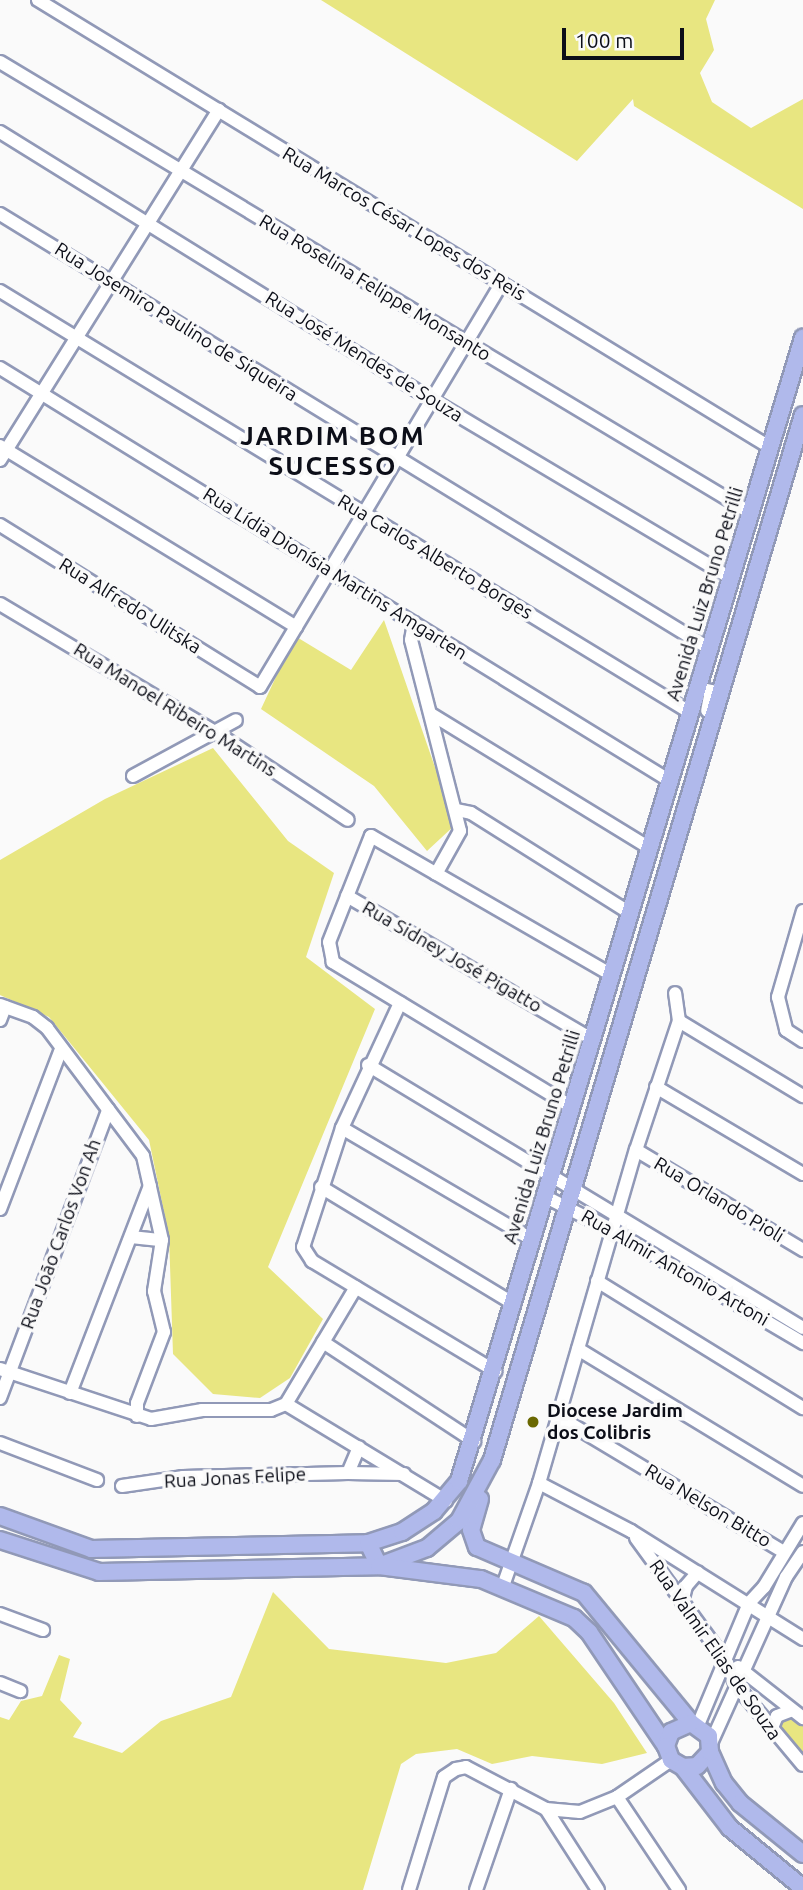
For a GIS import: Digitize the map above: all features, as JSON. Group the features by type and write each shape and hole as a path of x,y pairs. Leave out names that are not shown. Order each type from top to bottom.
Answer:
{"main road":[{"name":"Avenida Luiz Bruno Petrilli","path":"0,1516 80,1547 101,1549 369,1543 402,1532 446,1501 459,1481 474,1441 803,338"},
{"path":"803,415 484,1479 471,1536 481,1552 584,1593 695,1724 710,1747 723,1783 740,1803 803,1854"},
{"path":"379,1566 408,1558 445,1536 484,1479"},
{"path":"0,1540 99,1572 379,1566 481,1579 565,1612 582,1625 673,1758 730,1828 803,1888"},
{"path":"369,1543 379,1566"},
{"path":"99,1572 101,1549"},
{"path":"673,1758 676,1727 695,1724"},
{"path":"673,1758 698,1766 710,1747"}],"street":[{"name":"Rua Marcos César Lopes dos Reis","path":"38,0 771,449"},
{"name":"Rua Roselina Felippe Monsanto","path":"0,62 751,513"},
{"path":"219,110 42,393 2,452 296,627 502,283"},
{"name":"Rua José Mendes de Souza","path":"0,132 432,400 732,578"},
{"name":"Rua Josemiro Paulino de Siqueira","path":"0,214 710,649"},
{"name":"Rua Carlos Alberto Borges","path":"0,291 691,713"},
{"name":"Rua Lídia Dionísia Martins Amgarten","path":"0,368 670,781"},
{"name":"Rua Alfredo Ulitska","path":"0,525 260,687 296,627"},
{"name":"Rua Manoel Ribeiro Martins","path":"0,604 215,732 348,820"},
{"path":"414,623 411,640 457,810 460,831 436,873"},
{"path":"704,669 713,685 725,675"},
{"path":"698,688 705,687 712,694 698,743 701,755"},
{"path":"431,714 650,848"},
{"path":"133,776 236,720"},
{"path":"457,810 471,813 630,913"},
{"path":"572,1107 333,962 329,955 329,942 371,836 612,975"},
{"name":"Rua Sidney José Pigatto","path":"347,896 593,1039"},
{"path":"803,911 778,997 780,1016 786,1030 803,1041"},
{"path":"503,1586 539,1483 636,1150 679,1021 675,993"},
{"path":"400,1003 342,1128 303,1238 304,1251 356,1287 495,1371"},
{"path":"0,1020 3,1006 33,1017 139,1149 162,1240 154,1291 163,1332 137,1416"},
{"path":"679,1021 803,1096"},
{"path":"0,1209 61,1049"},
{"name":"Rua Almir Antonio Artoni","path":"369,1065 552,1176 570,1198 613,1231 803,1343"},
{"path":"656,1087 803,1174"},
{"name":"Rua João Carlos Von Ah","path":"0,1398 5,1371 108,1110"},
{"path":"342,1128 533,1240"},
{"name":"Rua Orlando Pioli","path":"636,1150 803,1250"},
{"path":"70,1393 150,1185"},
{"path":"321,1186 514,1304"},
{"name":"Rua Almir Antonio Artoni","path":"546,1197 570,1198 618,1216 803,1328"},
{"path":"131,1237 162,1240"},
{"path":"597,1281 803,1408"},
{"path":"5,1371 151,1419 202,1410 271,1410 286,1404 356,1287"},
{"path":"323,1342 474,1441"},
{"path":"503,1343 524,1351"},
{"path":"578,1349 803,1486"},
{"path":"286,1404 446,1501"},
{"name":"Rua Nelson Bitto","path":"559,1417 784,1552"},
{"path":"0,1443 97,1480"},
{"path":"348,1473 359,1447"},
{"name":"Rua Jonas Felipe","path":"122,1486 183,1477 405,1474"},
{"path":"539,1483 631,1531 803,1639"},
{"path":"695,1724 728,1659 749,1603 764,1587 803,1523"},
{"name":"Rua Valmir Elias de Souza","path":"631,1531 682,1602 728,1659 771,1730 803,1765"},
{"path":"710,1747 767,1617 802,1557"},
{"path":"682,1602 686,1586 698,1572"},
{"path":"0,1614 43,1630"},
{"path":"739,1679 803,1718"},
{"path":"0,1684 20,1691"},
{"path":"771,1730 777,1716 790,1711"},
{"path":"409,1890 444,1777 466,1767 546,1809 580,1812 617,1797 673,1758"},
{"path":"476,1890 511,1789"},
{"path":"617,1797 680,1890"},
{"path":"546,1809 598,1890"}],"shaded area":[{"path":"321,0 715,0 706,19 714,50 700,73 712,102 751,128 803,99 803,209 634,106 633,99 577,161"},
{"path":"384,620 455,825 427,851 374,786 261,709 295,636 351,670"},
{"path":"213,748 288,841 334,873 306,957 375,1009 268,1267 323,1319 290,1378 260,1398 213,1394 173,1354 169,1236 149,1140 49,1017 0,995 0,860 105,799"},
{"path":"273,1592 329,1649 446,1663 496,1653 539,1616 614,1703 647,1753 602,1764 532,1756 492,1764 457,1749 416,1754 401,1764 363,1890 0,1890 0,1717 9,1720 21,1701 42,1696 59,1655 70,1659 60,1700 82,1723 73,1737 122,1753 161,1721 231,1697"},
{"path":"790,1716 803,1724 803,1761 779,1730 777,1721"}],"place":[{"name":"Diocese Jardim dos Colibris","path":"533,1422"}],"district":[{"name":"JARDIM BOM SUCESSO","path":"333,450"}]}
